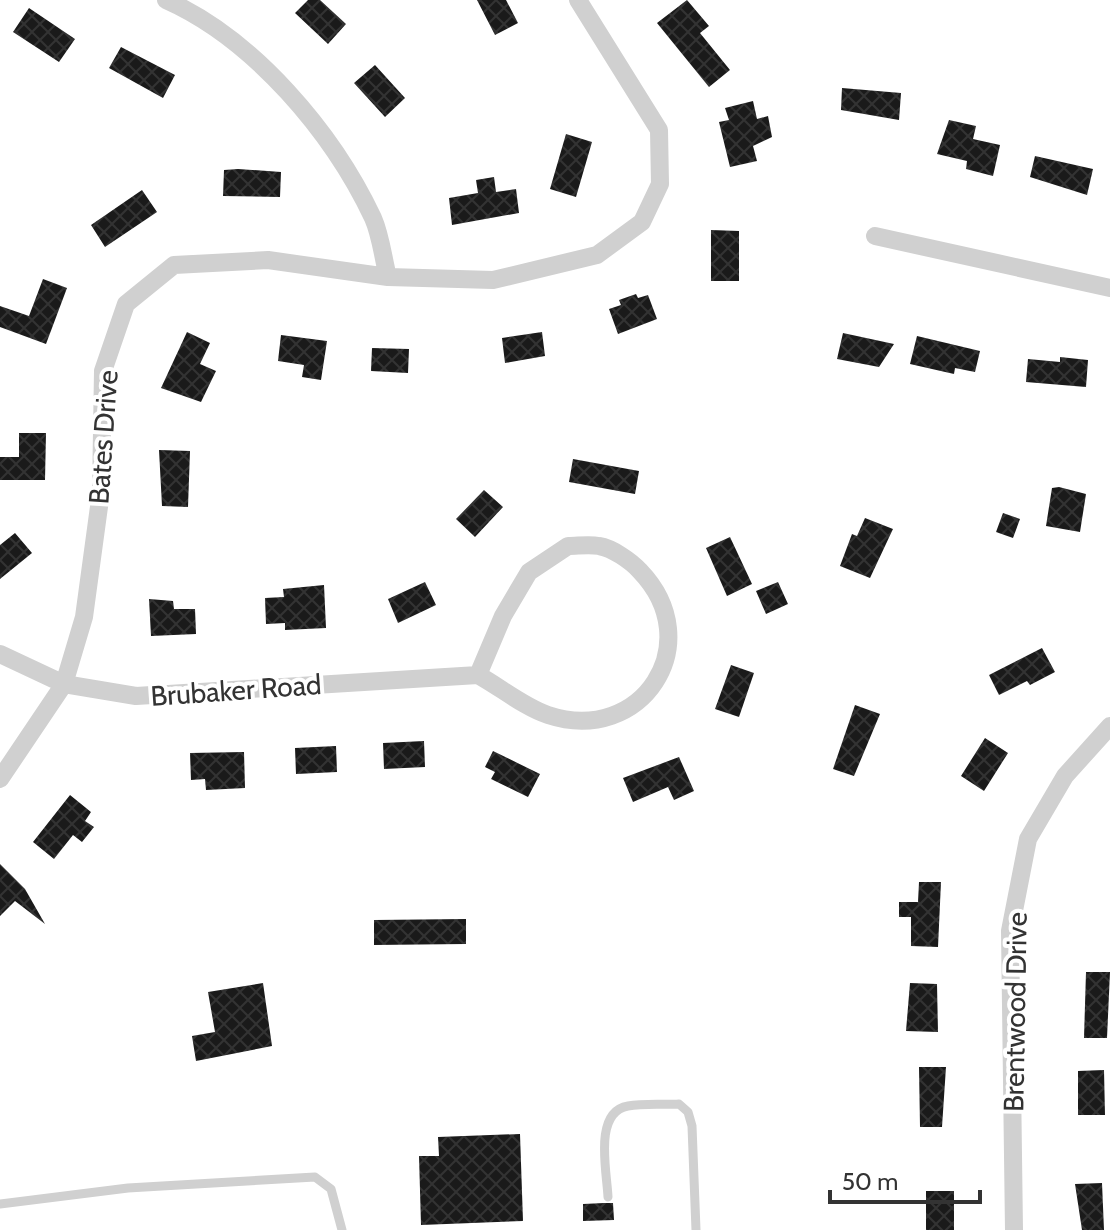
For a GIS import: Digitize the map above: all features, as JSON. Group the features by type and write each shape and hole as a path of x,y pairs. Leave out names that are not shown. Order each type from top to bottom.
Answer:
{"street":[{"path":"166,0 222,35 284,87 331,143 374,221 388,277"},
{"name":"Bates Drive","path":"0,779 64,684 84,617 101,492 103,371 126,304 174,265 268,260 388,277 493,280 597,255 642,222 660,184 659,130 578,0"},
{"path":"875,236 1110,288"},
{"path":"568,546 600,546 633,563 659,590 671,632 664,671 636,705 592,721 547,715 478,675 503,616 529,572 568,546"},
{"name":"Brubaker Road","path":"0,654 64,684 136,696 478,675"},
{"name":"Brentwood Drive","path":"1014,1230 1010,931 1028,839 1065,776 1110,726"}],"lane":[{"path":"608,1197 605,1131 611,1114 625,1106 679,1104 688,1112 692,1126 696,1230"},
{"path":"0,1204 128,1188 315,1177 331,1189 342,1230"}],"building":[{"path":"308,0 320,0 346,24 328,44 295,13"},
{"path":"477,0 506,0 518,23 495,35"},
{"path":"687,0 709,26 700,33 730,70 709,87 657,23"},
{"path":"29,8 75,39 59,62 13,32"},
{"path":"121,47 175,75 163,98 109,68"},
{"path":"375,65 405,98 385,117 354,83"},
{"path":"842,88 901,93 899,120 841,110"},
{"path":"753,101 757,119 768,116 772,137 753,146 757,161 730,167 719,122 729,120 725,108"},
{"path":"949,120 976,126 973,139 1000,145 993,176 966,169 967,161 937,154"},
{"path":"566,134 592,142 576,197 550,189"},
{"path":"1035,156 1093,169 1087,195 1030,177"},
{"path":"224,170 281,172 280,197 223,196"},
{"path":"494,177 496,192 516,189 519,213 452,225 449,198 478,193 476,180"},
{"path":"142,190 157,212 105,247 91,225"},
{"path":"711,230 739,231 739,281 711,281"},
{"path":"43,279 67,288 46,344 0,327 0,306 29,316"},
{"path":"636,294 638,298 648,295 657,319 618,334 609,309 621,305 619,300"},
{"path":"187,332 210,343 200,364 216,371 201,402 161,388"},
{"path":"542,332 545,356 505,363 502,338"},
{"path":"843,333 894,344 879,367 837,359"},
{"path":"281,335 327,341 321,380 302,377 304,365 278,361"},
{"path":"917,336 980,351 975,372 955,368 954,374 910,364"},
{"path":"372,348 409,349 408,373 371,371"},
{"path":"1060,357 1088,360 1086,387 1026,382 1028,359 1060,362"},
{"path":"19,433 46,433 45,480 0,480 0,457 19,457"},
{"path":"159,450 190,451 188,507 162,506"},
{"path":"573,459 639,471 635,494 569,482"},
{"path":"1052,488 1086,494 1080,532 1046,526"},
{"path":"484,490 503,507 475,537 456,519"},
{"path":"1003,513 1020,519 1013,538 996,532"},
{"path":"865,518 893,529 870,578 840,566 852,534 857,536"},
{"path":"15,533 32,553 0,579 0,545"},
{"path":"730,537 752,584 727,596 706,548"},
{"path":"425,582 436,605 398,623 388,599"},
{"path":"778,582 788,604 766,614 756,591"},
{"path":"324,585 326,628 285,630 285,623 266,624 265,598 284,597 283,589"},
{"path":"149,599 173,601 174,609 195,609 196,634 151,636"},
{"path":"1042,648 1055,672 1030,685 1027,681 999,695 989,675"},
{"path":"731,665 754,673 739,717 715,709"},
{"path":"855,705 880,714 854,776 833,769"},
{"path":"985,738 1008,753 984,791 961,776"},
{"path":"424,741 425,767 384,769 383,743"},
{"path":"336,746 337,772 296,774 295,748"},
{"path":"493,751 540,774 528,797 491,779 495,772 485,767"},
{"path":"244,752 245,788 206,790 205,779 191,780 190,753"},
{"path":"679,757 694,791 674,800 668,787 633,802 623,778"},
{"path":"70,795 91,812 85,821 94,827 82,842 73,835 54,859 33,842"},
{"path":"0,864 25,889 45,924 15,901 0,916"},
{"path":"919,882 941,882 938,947 911,946 911,917 899,917 899,902 918,902"},
{"path":"466,919 466,944 374,945 374,920"},
{"path":"1086,972 1110,972 1107,1038 1084,1038"},
{"path":"263,983 272,1046 196,1061 192,1036 215,1032 208,992"},
{"path":"910,983 937,984 938,1032 906,1031"},
{"path":"919,1067 946,1067 942,1127 920,1127"},
{"path":"1104,1070 1105,1115 1078,1115 1078,1071"},
{"path":"520,1134 523,1221 421,1225 419,1156 439,1156 438,1137"},
{"path":"1102,1183 1104,1230 1082,1230 1075,1184"},
{"path":"926,1191 954,1191 954,1230 926,1230"},
{"path":"613,1203 614,1220 583,1221 583,1204"}]}
